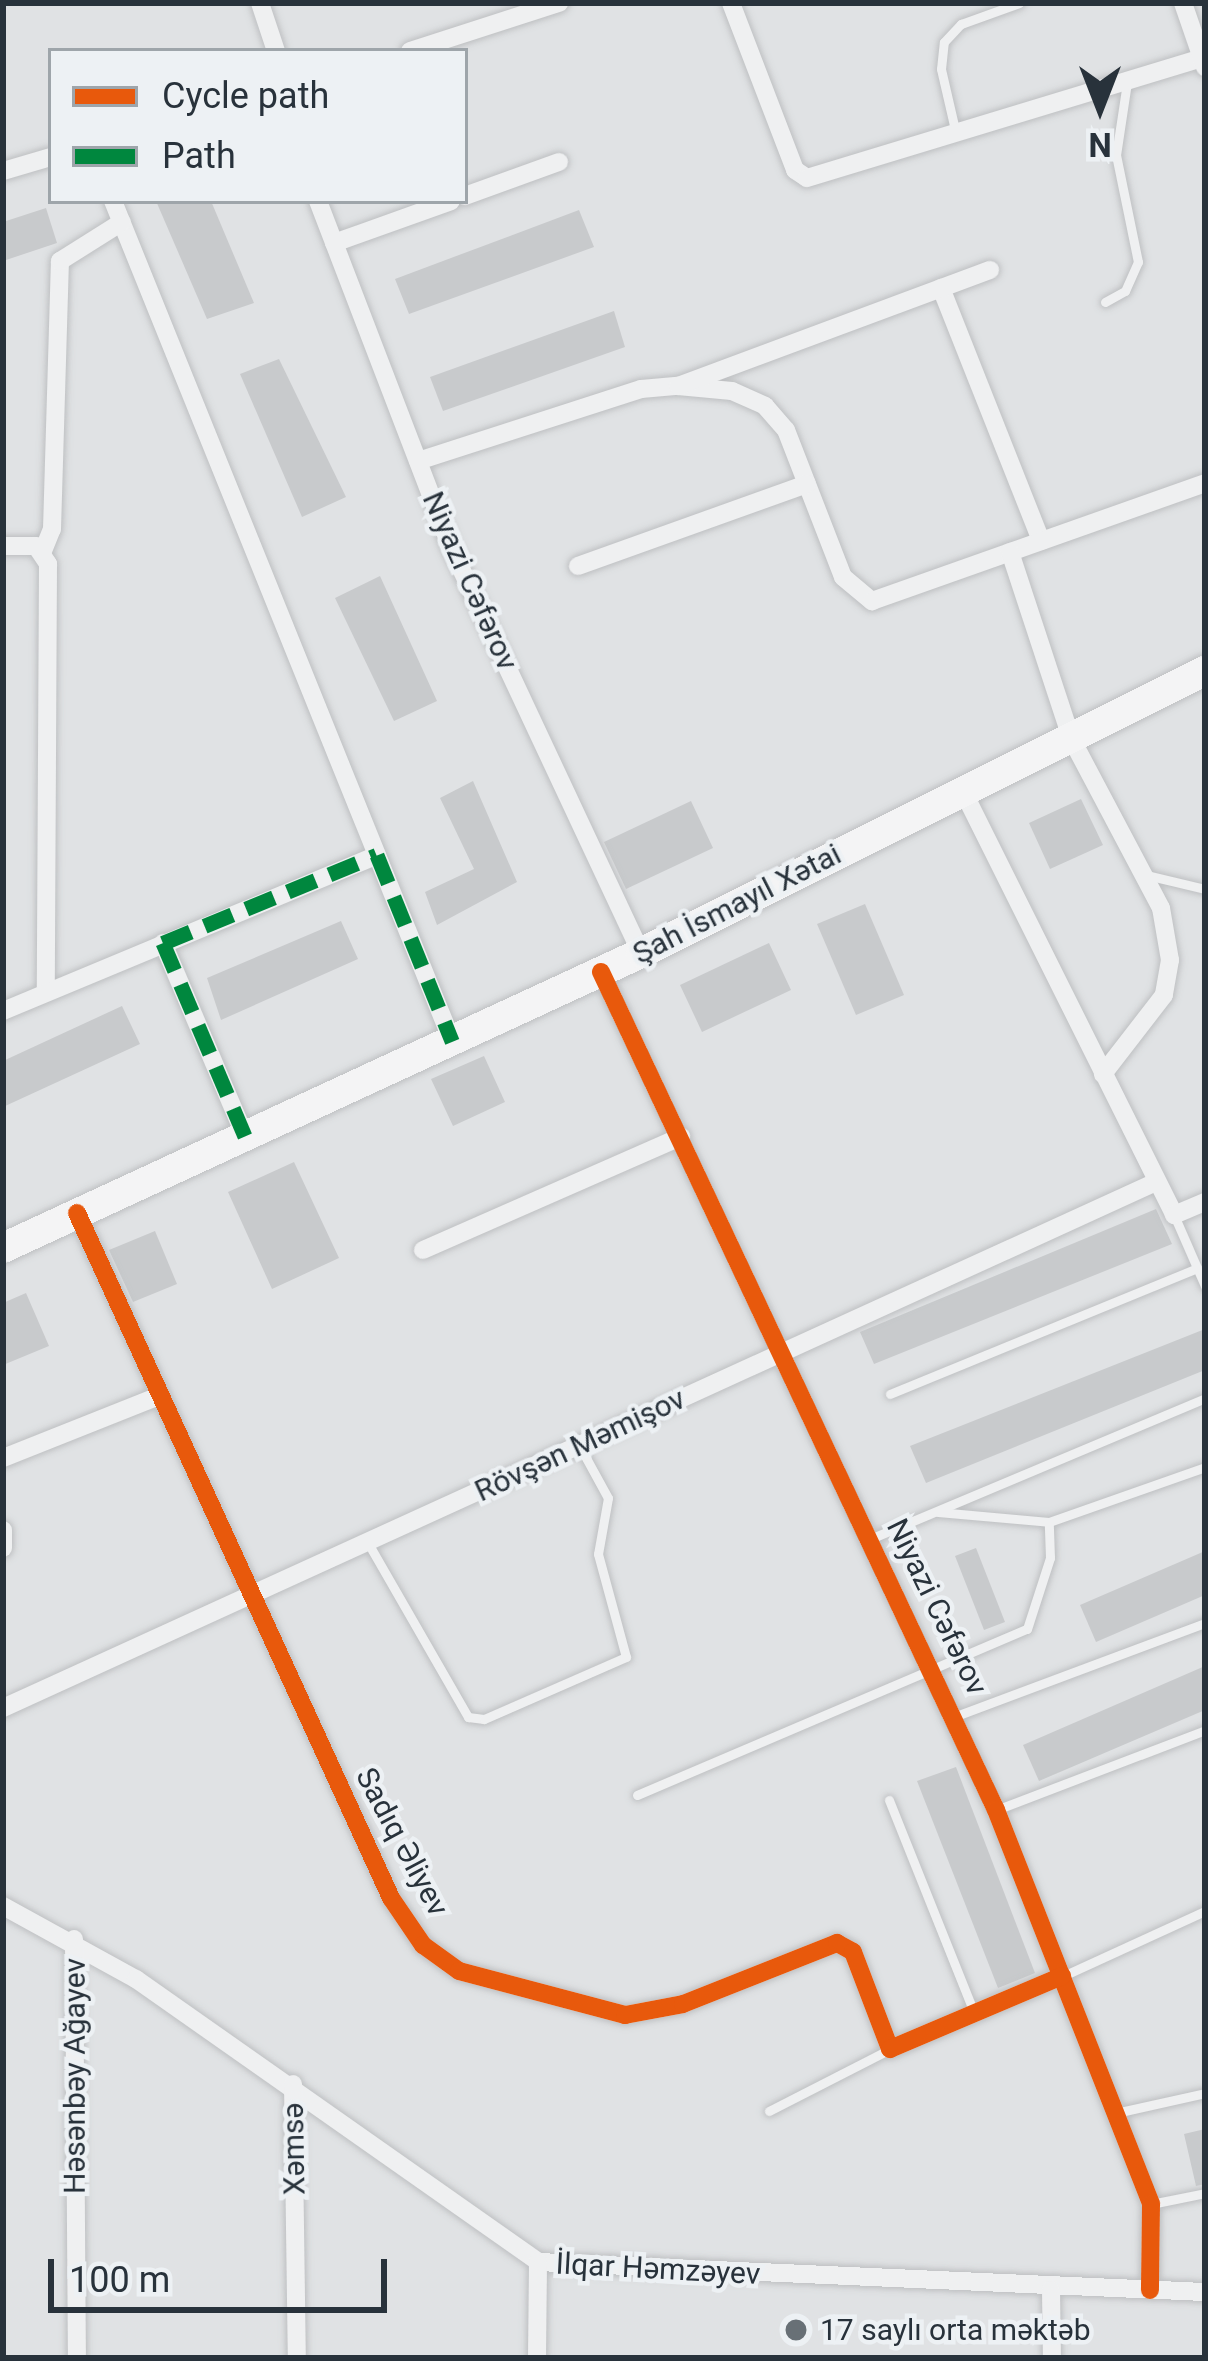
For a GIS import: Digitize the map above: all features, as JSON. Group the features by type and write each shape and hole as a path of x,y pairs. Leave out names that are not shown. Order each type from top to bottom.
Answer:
{"main road":[{"name":"Şah İsmayıl Xətai","path":"3,1248 602,972 1205,671"}],"street":[{"path":"260,3 276,48"},
{"path":"419,48 559,3"},
{"path":"731,3 795,170 825,178 1127,82 1203,63 1183,3"},
{"path":"3,171 48,158"},
{"path":"468,195 559,162"},
{"path":"114,204 452,1041"},
{"name":"Niyazi Cəfərov","path":"319,204 418,461 640,953"},
{"path":"334,243 443,204"},
{"path":"46,992 44,551 52,529 60,261 122,221"},
{"path":"678,386 990,270"},
{"path":"940,288 1041,542"},
{"path":"418,461 640,389 678,386 732,391 765,406 786,430 843,577 872,601 1205,483"},
{"path":"578,566 807,484"},
{"path":"3,546 44,551"},
{"path":"1010,552 1071,738 1164,925 1164,995 1103,1074"},
{"path":"962,791 1174,1215 1205,1202"},
{"path":"3,1011 377,855"},
{"path":"163,943 244,1136"},
{"name":"Niyazi Cəfərov","path":"602,972 956,1716 996,1810 1120,2112 1150,2204 1150,2290"},
{"path":"423,1250 681,1137"},
{"name":"Rövşən Məmişov","path":"3,1708 1156,1182"},
{"name":"Sadıq Əliyev","path":"77,1213 249,1598 391,1898 423,1945 459,1970 625,2014 683,2004 837,1943 853,1952 890,2049"},
{"path":"3,1458 159,1396"},
{"path":"3,1531 3,1547"},
{"name":"İlqar Həmzəyev","path":"3,1906 74,1939 293,2084 538,2262 1051,2290 1205,2292"},
{"name":"Həsənbəy Ağayev","path":"74,1939 77,2358"},
{"path":"890,2049 1062,1976"},
{"name":"Xəmsə","path":"293,2084 297,2358"},
{"path":"537,2358 538,2262"},
{"path":"1051,2290 1052,2358"}],"lane":[{"path":"956,136 944,42 961,24 1018,3"},
{"path":"1105,302 1125,291 1138,262 1116,155 1127,82"},
{"path":"1143,875 1205,889"},
{"path":"1174,1215 1205,1286"},
{"path":"890,1394 1198,1268"},
{"path":"870,1539 1205,1398"},
{"path":"368,1543 468,1718 484,1719 626,1657 598,1554 608,1498 579,1445"},
{"path":"935,1512 1049,1522 1205,1467"},
{"path":"637,1795 1027,1629 1046,1579 1049,1522"},
{"path":"956,1716 1205,1623"},
{"path":"996,1810 1205,1730"},
{"path":"889,1800 975,2013"},
{"path":"1062,1976 1205,1911"},
{"path":"769,2111 890,2049"},
{"path":"1120,2112 1205,2092"},
{"path":"1150,2204 1205,2193"}],"building":[{"path":"157,204 212,204 254,303 207,319"},
{"path":"46,208 57,243 3,261 3,222"},
{"path":"579,210 594,247 409,314 395,279"},
{"path":"614,311 625,347 443,411 430,377"},
{"path":"279,359 346,497 302,517 240,374"},
{"path":"380,576 437,701 394,721 335,598"},
{"path":"473,781 517,882 437,925 425,892 474,869 440,798"},
{"path":"1081,799 1103,845 1050,869 1029,823"},
{"path":"691,801 713,848 626,889 604,842"},
{"path":"865,904 904,995 856,1015 817,924"},
{"path":"341,921 358,959 221,1020 207,978"},
{"path":"769,943 791,990 702,1032 680,985"},
{"path":"122,1006 140,1044 3,1107 3,1061"},
{"path":"484,1056 505,1102 453,1126 431,1079"},
{"path":"294,1162 339,1258 272,1289 228,1192"},
{"path":"1156,1209 1172,1244 874,1364 860,1332"},
{"path":"155,1231 177,1284 133,1302 109,1250"},
{"path":"26,1293 49,1346 3,1365 3,1303"},
{"path":"1205,1329 1205,1370 926,1483 910,1446"},
{"path":"976,1548 1005,1622 984,1630 955,1556"},
{"path":"1205,1551 1205,1595 1096,1642 1080,1605"},
{"path":"1205,1666 1205,1710 1039,1781 1023,1745"},
{"path":"956,1767 1035,1973 998,1988 917,1781"},
{"path":"1205,2129 1205,2184 1196,2186 1184,2134"}],"marked path":[{"path":"245,1136 163,943 377,855 452,1041"}],"cycle path":[{"path":"601,972 996,1810 1151,2204 1150,2290"},
{"path":"77,1213 391,1898 423,1945 459,1971 625,2015 683,2004 837,1943 853,1952 890,2049 1062,1976"}],"place":[{"name":"17 saylı orta məktəb","path":"796,2330"}]}
